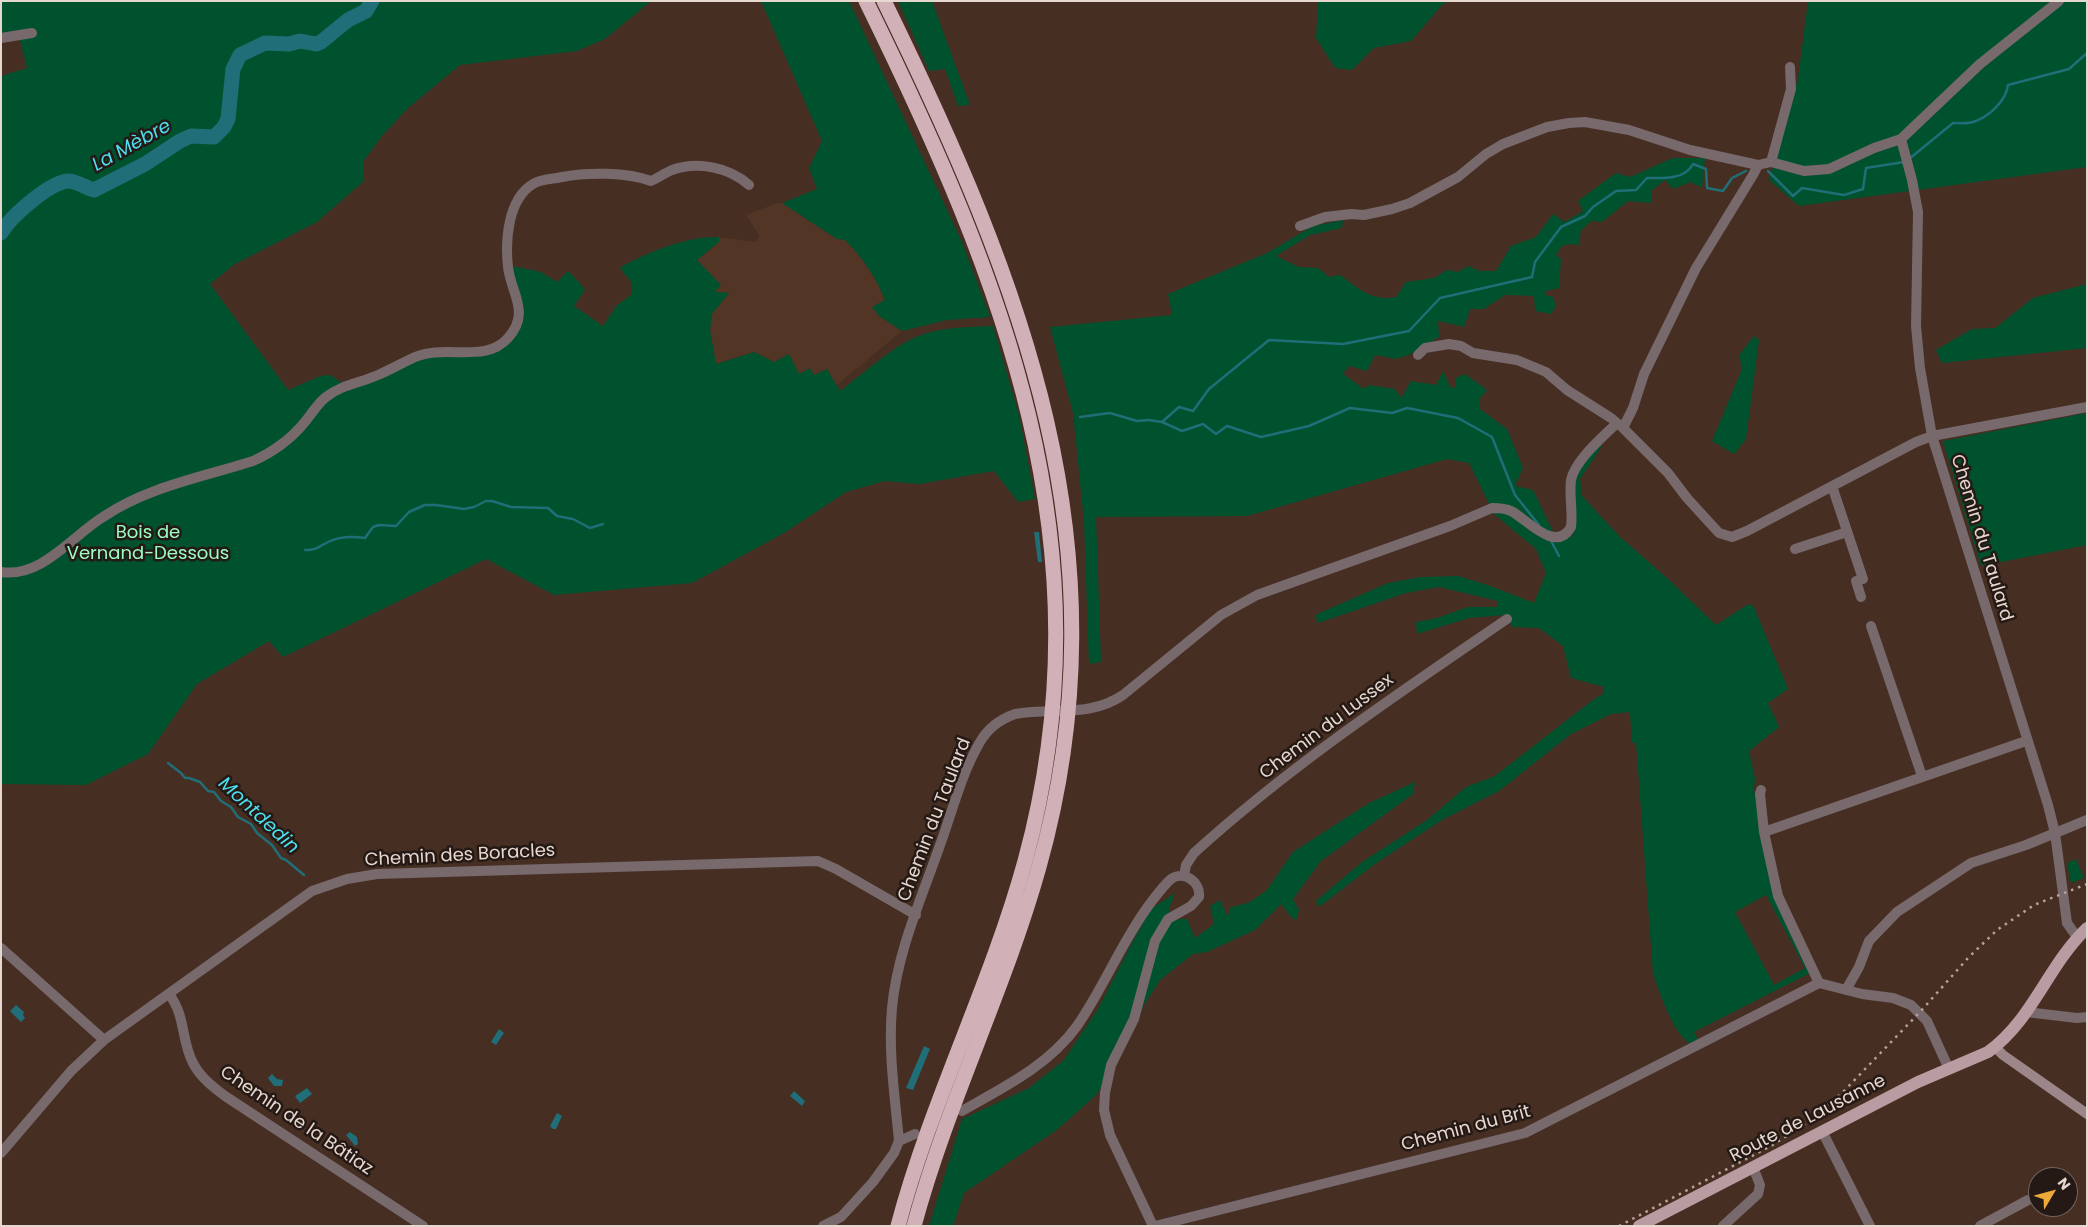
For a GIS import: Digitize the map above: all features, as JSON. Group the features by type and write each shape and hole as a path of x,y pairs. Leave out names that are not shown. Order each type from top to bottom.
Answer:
{"highway":[{"path":"866,1 949,180 999,309 1027,406 1046,502 1055,589 1056,642 1050,727 1040,794 1030,839 1011,906 981,993 931,1122 898,1226"},
{"path":"884,1 964,173 1016,309 1044,402 1063,500 1071,584 1072,659 1066,728 1056,797 1040,865 1021,925 946,1129 914,1226"}],"main road":[{"name":"Route de Lausanne","path":"1639,1226 1918,1082 1980,1056 1995,1047 2026,1012 2052,970 2077,937 2087,928"}],"street":[{"path":"1300,226 1325,217 1351,214 1364,215 1392,209 1458,177 1486,154 1503,144 1547,127 1568,123 1585,122 1629,130 1690,150 1758,164 1771,162 1804,171 1818,172 1829,170 1874,148 1901,139 1980,64 2059,1"},
{"path":"1,38 32,33"},
{"path":"1771,162 1791,88 1790,67"},
{"name":"Chemin du Taulard","path":"1901,139 1918,212 1916,302 1920,368 1932,436 2048,805 2055,833 2067,923 2077,937"},
{"path":"1620,425 1632,408 1644,374 1696,268 1758,164"},
{"path":"1,572 22,571 35,566 50,557 102,516 140,496 253,461 268,454 294,434 324,398 347,386 432,352 482,352 497,348 508,337 516,324 520,309 508,266 511,213 515,201 524,190 534,183 578,174 627,176 651,181 672,170 687,167 704,167 724,170 741,177 749,184"},
{"path":"1418,354 1425,348 1449,344 1461,346 1473,353 1517,360 1546,372 1567,390 1620,425 1668,473 1712,527 1722,535 1732,537 1748,531 1916,442 1932,436 2087,406"},
{"name":"Chemin du Taulard","path":"899,1141 891,1042 892,1008 898,970 965,774 980,742 988,731 1008,717 1027,712 1094,709 1110,704 1221,616 1257,595 1370,556 1492,508 1512,512 1536,530 1553,538 1562,536 1571,527 1571,480 1575,470 1595,443 1620,425"},
{"path":"1832,486 1863,579 1856,581 1861,597"},
{"path":"1795,549 1847,532"},
{"name":"Chemin du Lussex","path":"1184,876 1188,860 1194,853 1311,756 1372,711 1507,620"},
{"path":"1871,626 1922,776"},
{"path":"1764,832 2026,740"},
{"path":"1761,790 1764,832 1778,896 1820,983 1846,990 1893,998 1916,1008 1927,1021 1949,1069"},
{"path":"1846,990 1859,967 1869,940 1897,912 1971,863 2087,820"},
{"name":"Chemin des Boracles","path":"1,1153 71,1072 104,1040 312,891 346,879 377,874 818,861 836,869 916,915"},
{"path":"962,1111 1034,1069 1067,1039 1085,1013 1118,952 1145,911 1170,880 1178,876 1184,876 1194,881 1199,889 1200,897 1195,903 1168,919 1155,941 1134,1019 1111,1065 1105,1093 1104,1110 1110,1135 1154,1226"},
{"path":"1,948 104,1040"},
{"name":"Chemin du Brit","path":"1154,1226 1525,1133 1820,983"},
{"name":"Chemin de la Bâtiaz","path":"169,994 178,1007 193,1064 208,1082 225,1096 423,1226"},
{"path":"2026,1012 2076,1018 2087,1016"},
{"path":"1995,1047 2003,1055 2086,1113"},
{"path":"1822,1131 1870,1226"},
{"path":"823,1226 841,1217 873,1182 894,1153 899,1141 915,1134"},
{"path":"1723,1226 1758,1194 1760,1185 1753,1167"},
{"path":"1980,1226 2028,1200"}],"shaded area":[{"path":"777,203 782,203 837,239 845,240 856,250 877,282 885,300 873,307 879,316 902,331 836,386 827,369 814,376 799,374 754,352 716,364 710,330 712,314 728,293 715,292 697,260 719,242 719,237 756,242 759,235 746,215"}],"green space":[{"name":"Bois de Vernand-Dessous","path":"1,1 651,1 605,39 577,51 460,65 408,108 381,137 363,162 364,181 317,222 235,264 210,284 288,390 320,376 330,375 350,388 433,355 483,355 519,326 512,266 541,272 557,282 568,271 585,290 574,306 603,326 617,305 631,295 632,283 620,268 670,245 694,239 719,237 719,242 697,260 721,285 715,292 729,293 712,314 710,330 716,364 754,352 774,362 789,354 799,374 810,368 814,375 827,369 840,391 893,350 915,337 943,330 993,326 1019,415 1035,499 1018,502 994,471 919,484 885,481 846,492 784,533 692,583 554,595 486,559 283,657 269,641 197,684 148,754 86,785 1,784 1,76 27,68 19,37 1,37"},
{"path":"761,1 849,1 962,242 990,317 947,320 902,331 879,316 872,307 885,300 873,275 863,260 845,240 837,239 782,203 817,189 809,168 822,141"},
{"path":"898,1 932,1 970,105 958,106 945,69 929,71"},
{"path":"1318,1 1448,1 1442,5 1411,41 1374,48 1352,70 1335,68 1316,38"},
{"path":"1808,1 2087,1 2087,167 1799,206 1769,180 1798,79"},
{"path":"1673,158 1705,158 1702,188 1691,182 1673,189 1665,180 1652,190 1651,203 1628,201 1602,222 1592,221 1581,230 1579,245 1570,244 1562,246 1556,255 1561,259 1559,288 1546,291 1545,295 1553,297 1556,306 1551,314 1535,311 1534,296 1505,295 1484,309 1470,309 1464,327 1438,321 1439,337 1409,355 1396,359 1375,355 1367,371 1349,366 1343,374 1364,389 1369,385 1395,389 1401,398 1411,381 1436,385 1443,371 1450,387 1456,388 1456,378 1465,374 1487,390 1479,399 1480,409 1507,429 1523,468 1515,486 1533,490 1558,542 1573,535 1576,525 1574,478 1595,448 1601,443 1602,446 1580,479 1582,496 1620,537 1667,578 1716,625 1747,605 1753,605 1788,689 1768,703 1779,727 1749,751 1755,778 1754,789 1761,839 1779,906 1816,970 1694,1032 1698,1040 1691,1044 1673,1023 1653,974 1636,742 1632,743 1630,712 1611,714 1571,734 1499,791 1442,820 1375,864 1319,907 1316,901 1362,862 1427,820 1466,787 1495,776 1603,694 1604,687 1571,678 1563,646 1539,628 1512,627 1506,615 1469,618 1417,634 1416,622 1437,618 1468,607 1498,607 1498,601 1439,587 1406,593 1318,623 1315,615 1388,583 1421,577 1458,576 1488,585 1534,603 1546,573 1536,549 1494,514 1469,463 1447,459 1247,516 1096,517 1101,662 1089,664 1084,522 1073,413 1050,327 1172,315 1168,294 1267,253 1313,226 1343,220 1342,228 1310,235 1276,256 1299,267 1318,268 1329,277 1340,275 1372,296 1380,298 1396,297 1406,282 1434,278 1447,270 1458,272 1468,266 1479,271 1496,271 1511,246 1536,237 1553,214 1565,222 1583,211 1578,201 1616,173 1630,177","holes":["1766,895 1805,968 1774,985 1735,912"]},
{"path":"2087,284 2087,348 1942,363 1936,350 1972,329 1995,328 2033,298"},
{"path":"1754,336 1759,340 1746,439 1734,454 1712,441 1742,369 1739,355"},
{"path":"2087,413 2087,545 1981,566 1943,441"},
{"path":"1415,782 1413,794 1321,861 1293,899 1299,910 1296,920 1292,918 1281,904 1255,930 1207,952 1193,954 1160,980 1144,1005 1117,1064 1096,1095 1058,1129 964,1193 953,1226 929,1226 962,1119 1029,1088 1063,1061 1098,1009 1151,909 1175,893 1169,909 1173,919 1187,919 1195,938 1214,924 1210,906 1220,900 1227,915 1230,914 1229,908 1250,902 1267,890 1293,852 1369,803"},
{"path":"2076,859 2084,878 2071,883 2067,863"}],"water":[{"path":"1034,532 1039,532 1042,562 1038,562"},
{"path":"16,1005 24,1012 25,1018 21,1022 10,1011"},
{"path":"499,1029 504,1033 496,1045 491,1042"},
{"path":"924,1046 930,1049 913,1090 906,1088"},
{"path":"272,1074 277,1079 283,1080 282,1086 274,1086 268,1078"},
{"path":"307,1088 312,1094 300,1103 295,1096"},
{"path":"794,1091 805,1101 802,1106 790,1096"},
{"path":"557,1113 562,1116 556,1129 553,1129 550,1126"},
{"path":"350,1132 357,1137 358,1144 355,1146 346,1135"}],"waterway":[{"name":"La Mèbre","path":"1,233 21,210 51,187 72,181 94,190 145,164 191,136 214,137 224,127 228,119 233,69 240,55 265,43 289,44 300,41 316,44 321,42 348,20 366,11 372,1"},
{"path":"1909,159 1953,123 1973,122 1991,112 2004,97 2008,85 2069,69 2087,53"},
{"path":"1768,171 1793,196 1802,188 1844,195 1863,189 1866,168 1904,162"},
{"path":"1162,422 1179,407 1193,411 1209,389 1269,340 1343,344 1409,331 1440,298 1532,277 1535,262 1561,227 1585,216 1593,207 1616,191 1636,190 1647,178 1666,178 1685,173 1693,164 1706,169 1707,188 1723,191 1732,178 1746,171"},
{"path":"1080,417 1110,413 1137,421 1162,422 1182,431 1203,424 1216,434 1227,426 1261,437 1309,426 1350,408 1392,413 1407,408 1458,418 1492,437 1515,495 1539,525"},
{"path":"305,550 315,549 333,540 342,538 365,538 373,527 379,525 396,526 409,512 425,505 464,509 474,507 486,501 492,501 511,507 548,508 557,516 573,519 590,528 603,524"},
{"path":"1550,539 1559,556"},
{"name":"Montdedin","path":"168,763 185,778 200,782 208,791 214,792 221,801 231,807 238,817 251,824 257,833 272,845 281,858 304,875"}],"railway":[{"path":"1619,1226 1771,1146 1802,1126 1842,1093 1920,1012 1968,958 1997,930 2034,905 2087,884"}]}
